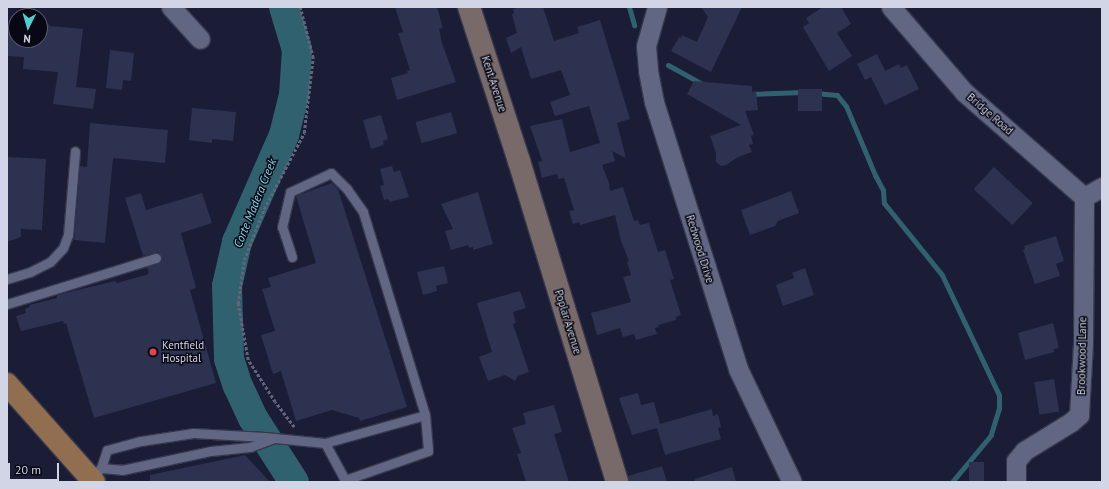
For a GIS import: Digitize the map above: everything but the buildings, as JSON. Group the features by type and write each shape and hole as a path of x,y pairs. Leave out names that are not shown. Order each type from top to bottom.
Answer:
{"main road":[{"path":"7,384 96,476"}],"street":[{"path":"171,7 200,39"},
{"name":"Kent Avenue","path":"469,7 519,161"},
{"name":"Redwood Drive","path":"657,7 646,46 648,71 654,102 738,369 792,482"},
{"name":"Bridge Road","path":"891,7 964,92 1084,197"},
{"name":"Poplar Avenue","path":"519,161 616,482"},
{"path":"1084,197 1102,188"},
{"name":"Brookwood Lane","path":"1016,482 1016,461 1024,451 1079,415 1082,344 1084,197"}],"lane":[{"path":"7,279 30,272 50,262 63,248 68,235 75,151"},
{"path":"292,257 282,227 290,192 331,173 347,189 363,212 425,415 428,451 346,480 326,443"},
{"path":"7,304 156,258"},
{"path":"96,476 107,450 141,441 193,433 276,438 326,443 425,415"},
{"path":"96,476 211,451 250,447 276,438"}],"waterway":[{"name":"Corte Madera Creek","path":"284,7 297,50 294,95 284,135 237,242 227,286 229,359 238,386 253,418 294,482"},
{"path":"629,7 634,25"},
{"path":"668,65 702,84"},
{"path":"751,94 803,92"},
{"path":"815,93 837,95 846,106 875,175 883,190 884,203 942,275 999,395 999,408 991,435 952,482"}],"place":[{"name":"Kentfield Hospital","path":"153,352"}]}
